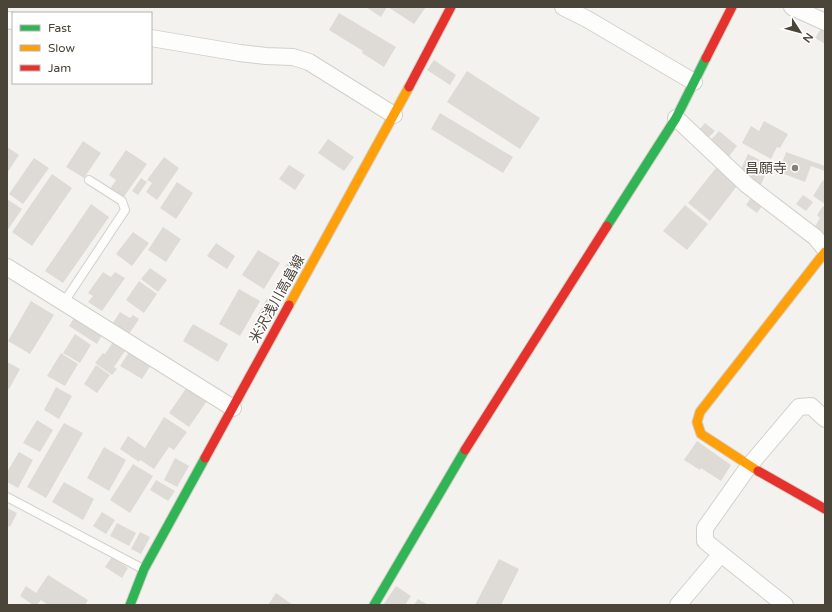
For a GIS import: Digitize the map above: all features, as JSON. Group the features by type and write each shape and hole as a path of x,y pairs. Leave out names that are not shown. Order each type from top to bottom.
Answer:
{"street":[{"name":"米沢浅川高畠線","path":"136,603 144,569 394,114 451,7"},
{"path":"563,7 587,19 694,82"},
{"path":"374,605 474,437 676,118 732,7"},
{"path":"792,7 825,22"},
{"path":"152,38 253,55 293,57 309,62 394,114"},
{"path":"676,118 747,185 815,237 825,250 700,412 697,422 701,434 749,466 825,509"},
{"path":"7,267 233,408"},
{"path":"785,605 705,540 705,528 749,466 799,407 811,406 825,419"},
{"path":"678,605 721,554"}],"lane":[{"path":"64,302 125,210 122,201 89,180"},
{"path":"7,497 144,569"}],"building":[{"path":"366,7 387,7 381,17"},
{"path":"388,7 426,7 414,24"},
{"path":"339,13 396,47 384,67 362,53 363,51 329,30"},
{"path":"824,24 825,25 825,44 815,38"},
{"path":"434,60 456,75 450,85 427,70"},
{"path":"467,71 540,118 520,149 447,102"},
{"path":"440,113 513,157 503,173 431,129"},
{"path":"764,121 788,134 780,148 777,147 771,159 742,143 751,126 759,131"},
{"path":"705,123 715,131 709,137 699,130"},
{"path":"719,131 737,146 726,160 709,142"},
{"path":"328,139 354,157 344,171 318,153"},
{"path":"83,141 101,153 84,178 66,167"},
{"path":"7,147 19,155 7,173"},
{"path":"126,150 147,164 123,198 110,189 116,180 109,175"},
{"name":"昌願寺","path":"786,152 825,166 825,171 811,166 805,182 779,172"},
{"path":"748,154 762,161 760,165 769,165 761,185 750,179 752,174 741,169"},
{"path":"164,157 179,168 157,200 146,192 152,183 147,180"},
{"path":"34,158 49,168 23,204 9,194"},
{"path":"289,165 305,175 295,190 279,179"},
{"path":"716,168 737,186 710,221 688,203"},
{"path":"52,174 72,188 32,246 12,232"},
{"path":"141,178 147,182 138,195 132,191"},
{"path":"823,180 825,182 825,204 813,196"},
{"path":"177,182 193,193 176,219 160,208"},
{"path":"753,195 764,203 757,213 746,205"},
{"path":"803,195 813,202 806,211 796,204"},
{"path":"7,199 22,209 7,231"},
{"path":"91,204 109,217 63,283 45,271"},
{"path":"685,205 708,224 687,250 663,231"},
{"path":"823,206 825,208 825,236 814,228 820,218 817,215"},
{"path":"163,227 181,239 166,262 148,250"},
{"path":"133,232 149,243 132,266 116,254"},
{"path":"216,243 235,256 227,269 207,256"},
{"path":"258,250 280,263 264,289 242,275"},
{"path":"295,252 304,258 295,273 285,267"},
{"path":"150,268 167,280 158,292 141,279"},
{"path":"103,272 111,277 115,272 125,278 102,311 88,302 93,296 88,293"},
{"path":"139,281 157,294 144,313 126,300"},
{"path":"239,289 260,301 240,336 219,324"},
{"path":"267,298 278,304 269,321 258,315"},
{"path":"31,301 54,315 30,354 8,341"},
{"path":"120,312 130,318 133,315 139,319 129,334 113,323"},
{"path":"74,318 102,335 97,344 69,326"},
{"path":"193,324 228,344 218,362 183,341"},
{"path":"75,334 91,345 80,363 63,353"},
{"path":"113,342 125,351 114,367 117,369 112,375 95,363 103,353 105,354"},
{"path":"129,352 151,365 142,379 120,366"},
{"path":"61,353 78,364 65,386 47,376"},
{"path":"7,362 20,369 9,389 7,388"},
{"path":"96,365 110,375 97,393 84,384"},
{"path":"56,387 72,396 59,419 44,410"},
{"path":"187,387 207,401 189,427 169,413"},
{"path":"164,417 187,432 174,450 169,447 154,469 140,460 139,462 120,449 128,436 145,448"},
{"path":"37,420 53,430 40,452 23,443"},
{"path":"64,423 83,433 46,498 27,487"},
{"path":"697,441 731,465 721,481 701,468 700,470 684,460"},
{"path":"104,447 126,460 109,491 87,478"},
{"path":"19,452 33,460 18,488 7,482 7,472"},
{"path":"175,458 189,466 177,487 164,480"},
{"path":"133,464 153,476 130,513 110,500"},
{"path":"156,480 175,491 168,501 150,490"},
{"path":"64,482 94,499 83,520 52,502"},
{"path":"7,508 17,513 10,527 7,525"},
{"path":"102,512 115,520 106,534 93,526"},
{"path":"117,523 136,533 129,546 110,536"},
{"path":"140,532 150,537 141,554 131,549"},
{"path":"112,557 128,568 122,578 105,567"},
{"path":"499,559 519,569 501,605 475,605"},
{"path":"48,575 88,600 85,605 48,605 41,600 37,605 33,605 20,596 26,586 36,593"},
{"path":"396,586 411,596 405,605 383,605"},
{"path":"276,593 293,605 268,605"},
{"path":"418,599 428,605 414,605"}],"traffic: fast":[{"path":"607,226 676,118 706,58"},
{"path":"374,605 465,450"},
{"path":"130,605 144,569 205,458"}],"traffic: slow":[{"path":"289,305 409,87"},
{"path":"758,471 701,434 697,422 700,412 825,252"}],"traffic: jam":[{"path":"409,87 451,7"},
{"path":"706,58 732,7"},
{"path":"465,450 607,226"},
{"path":"205,458 289,305"},
{"path":"758,471 825,509"}],"place":[{"name":"昌願寺","path":"795,168"}]}
